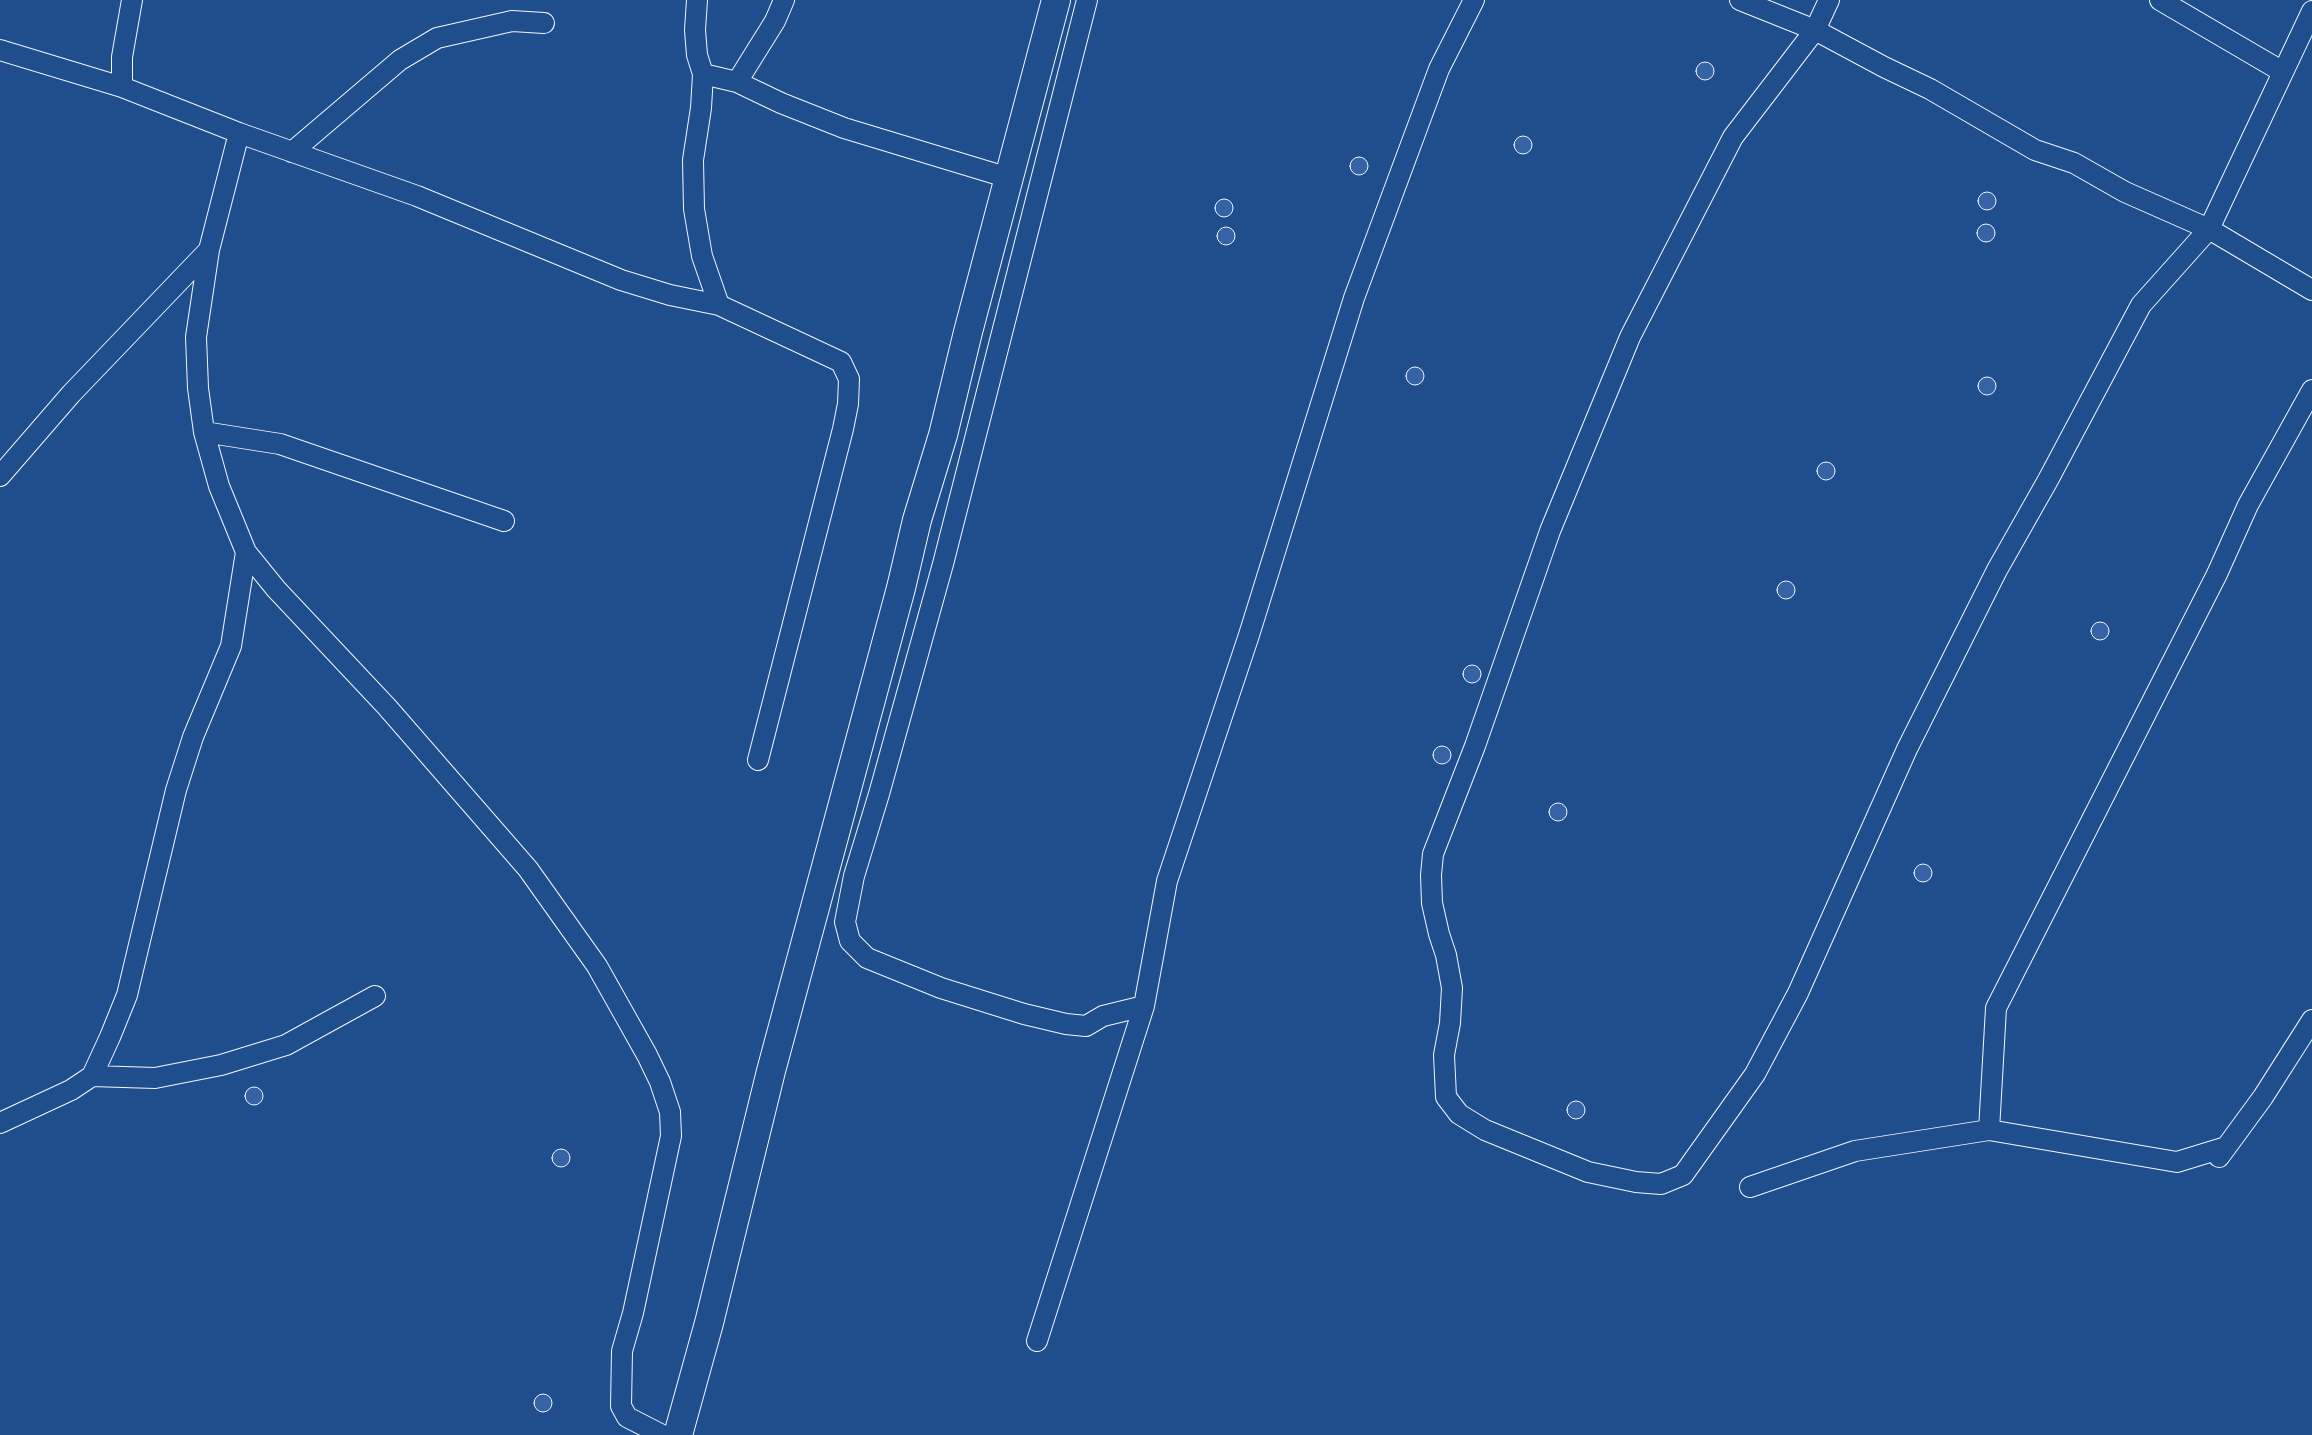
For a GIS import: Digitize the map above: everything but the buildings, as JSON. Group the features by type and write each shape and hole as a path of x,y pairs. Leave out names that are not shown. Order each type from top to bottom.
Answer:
{"street":[{"path":"122,87 122,57 132,0"},
{"path":"697,0 695,30 697,55 702,74 701,108 693,160 694,209 702,256 720,305"},
{"path":"737,82 775,21 784,0"},
{"path":"678,1435 709,1323 771,1071 901,588 917,520 943,435 968,332 1056,0"},
{"path":"1087,0 943,564 882,785 854,876 845,922 850,941 867,958 941,988 1024,1014 1066,1024 1086,1026 1103,1016 1144,1006"},
{"path":"1037,1341 1144,1006 1168,881 1250,635 1354,298 1439,69 1474,0"},
{"path":"1740,0 1816,30 1884,67 1930,89 2035,150 2074,163 2125,192 2209,229 2312,290"},
{"path":"1829,0 1816,30 1733,137 1630,337 1550,531 1475,746 1433,854 1431,875 1432,903 1446,955 1452,988 1450,1023 1444,1056 1446,1097 1459,1114 1485,1130 1588,1172 1636,1182 1661,1184 1682,1175 1755,1074 1798,993 1907,749 1997,570 2048,480 2141,305 2209,229 2312,11"},
{"path":"2160,0 2283,72"},
{"path":"292,152 400,60 437,38 512,21 544,23"},
{"path":"0,50 122,87 240,133 417,196 620,280 670,295 720,305 841,362 849,379 848,404 843,429 758,760"},
{"path":"702,74 737,82 781,103 844,128 1010,178"},
{"path":"240,133 209,250 196,337 198,388 204,432 219,486 246,552 276,589 387,707 528,869 597,966 660,1082 670,1112 671,1136 633,1313 622,1351 621,1406 627,1417 662,1435"},
{"path":"0,476 72,394 209,250"},
{"path":"968,332 998,344"},
{"path":"1989,1130 1996,1008 2217,574 2248,505 2312,390"},
{"path":"204,432 280,444 504,521"},
{"path":"0,1124 71,1090 92,1076 110,1037 126,995 176,790 193,736 231,646 246,552"},
{"path":"92,1076 155,1078 221,1065 286,1045 375,996"},
{"path":"2214,1163 2264,1097 2312,1020"},
{"path":"1750,1186 1855,1150 1989,1130 2177,1162 2226,1147"}]}
